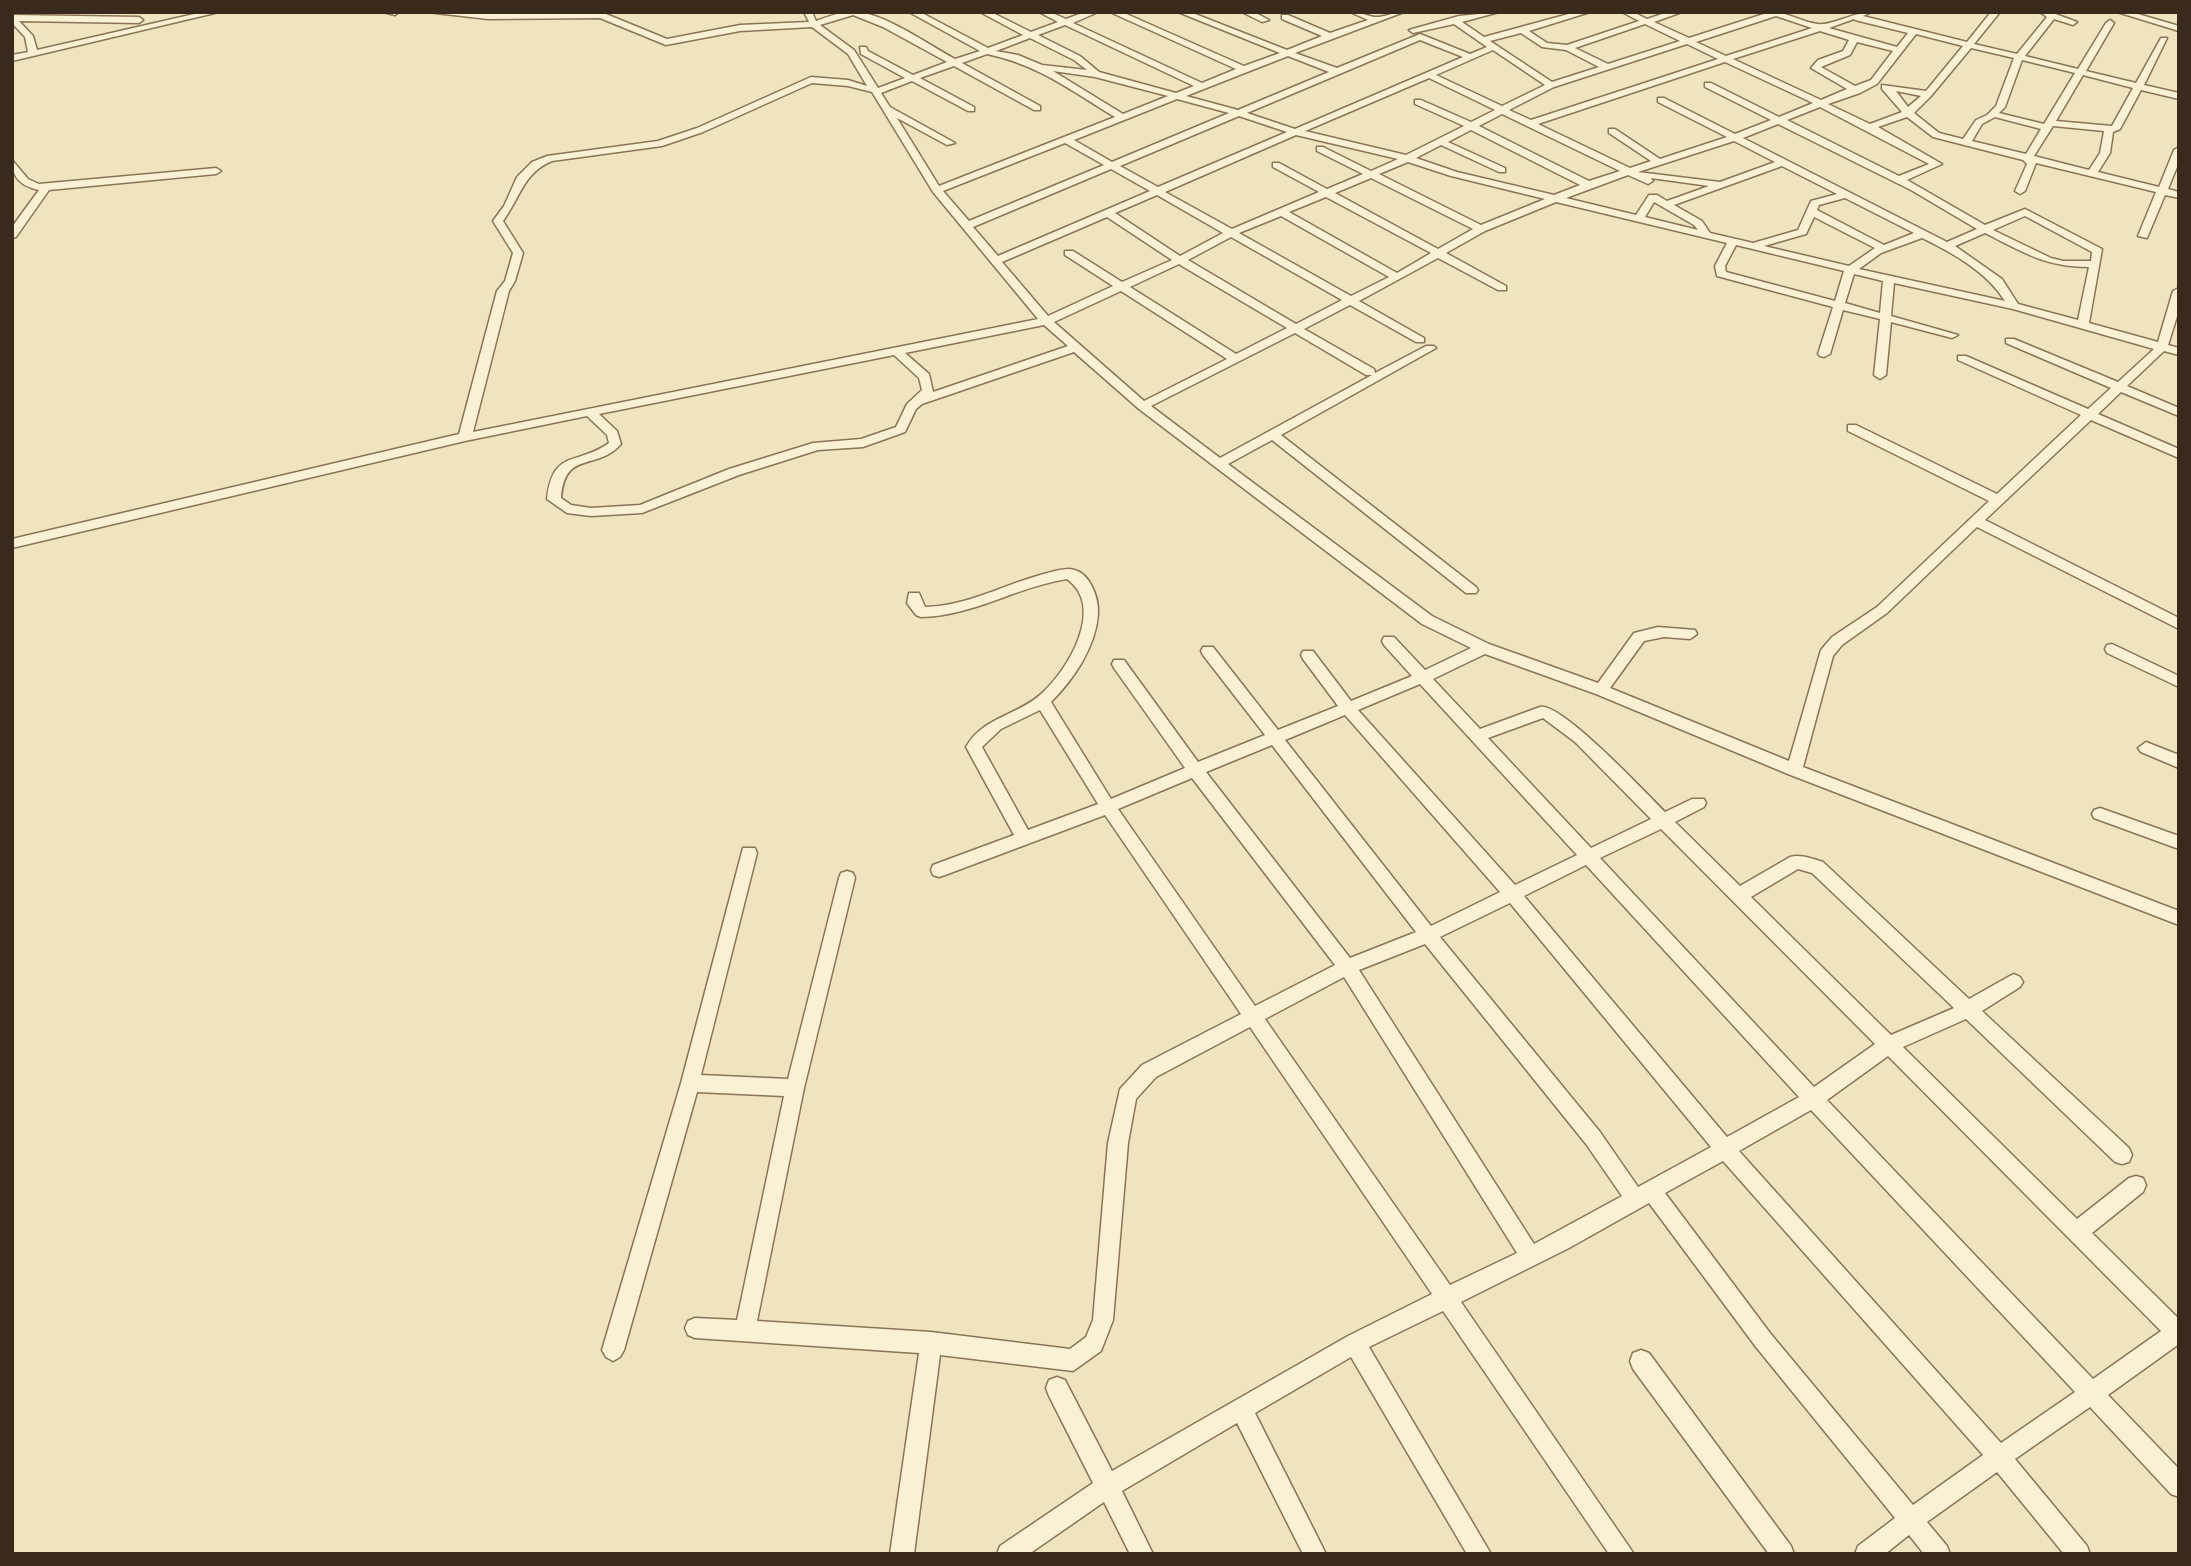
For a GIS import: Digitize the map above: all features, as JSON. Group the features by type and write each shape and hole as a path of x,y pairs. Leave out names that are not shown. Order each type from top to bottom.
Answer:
{"street":[{"path":"12,58 215,12"},
{"path":"387,12 396,12"},
{"path":"430,12 488,16 601,15 666,42 740,28 814,24 853,12 886,25 957,62 1037,108"},
{"path":"808,12 814,24 851,52 937,190 969,225 995,261 1046,321 1143,407 1427,620 1484,648 1601,690 1794,770 2179,918"},
{"path":"914,12 989,52 1016,57 1040,67 1123,118"},
{"path":"984,12 1077,58 1096,74"},
{"path":"1043,12 1201,86"},
{"path":"465,437 503,291 510,281 518,253 498,221 509,206 521,179 535,164 564,155 659,144 700,130 811,80 848,83 877,91 1094,12"},
{"path":"1114,12 1245,70"},
{"path":"1182,12 1338,72"},
{"path":"1246,12 1265,20"},
{"path":"1354,12 1374,20"},
{"path":"937,190 1329,36 1401,12"},
{"path":"1482,40 1586,12"},
{"path":"1626,12 1870,127 1924,141 1966,142 2179,195"},
{"path":"1536,55 1678,12"},
{"path":"1532,123 1727,61 1868,12"},
{"path":"1870,127 1908,113 1928,94 1996,12"},
{"path":"2042,12 2073,22"},
{"path":"2121,12 2179,29"},
{"path":"12,544 465,437 1046,321 1180,260 1229,234 1407,159 1551,85 1684,40 1776,13 1854,39 1898,50"},
{"path":"1413,30 1493,16"},
{"path":"1966,142 1979,122 2000,107 2020,57 2052,16"},
{"path":"1285,17 1329,36"},
{"path":"1855,17 2179,96"},
{"path":"12,18 109,21 180,18"},
{"path":"12,18 29,36 33,53"},
{"path":"1457,21 1551,85"},
{"path":"2028,159 2110,23"},
{"path":"1510,25 1540,43 1563,48 1605,66"},
{"path":"1647,174 1659,162 1737,137 1874,82 1913,32"},
{"path":"969,225 1420,37 1469,56"},
{"path":"1854,39 1847,53 1821,62 1815,68 1857,90"},
{"path":"1993,114 2050,126 2115,129 2164,40"},
{"path":"995,261 1493,47"},
{"path":"863,49 864,52 971,109"},
{"path":"1515,61 1526,58"},
{"path":"1040,67 1096,74 1239,113 1296,132 1638,219 2014,306 2179,352"},
{"path":"1430,75 1629,172 1691,172"},
{"path":"1874,82 1888,88 1928,94"},
{"path":"1708,85 1898,180 1984,229 2055,263 2094,264"},
{"path":"1888,88 1908,113 1937,164 1898,180"},
{"path":"1661,100 1947,246 1998,281 2014,306"},
{"path":"1419,102 1470,125 1588,186"},
{"path":"887,109 950,143"},
{"path":"2092,173 2105,153 2109,130"},
{"path":"1612,131 1659,162"},
{"path":"1068,140 1110,167 1425,344 1274,436 1221,463"},
{"path":"1439,141 1502,170"},
{"path":"1320,149 1481,229"},
{"path":"2143,236 2179,150"},
{"path":"1671,159 1691,172 1721,185"},
{"path":"2020,191 2032,163 2028,159"},
{"path":"1666,205 1783,162"},
{"path":"12,163 22,181 30,186 46,187 216,172"},
{"path":"1276,165 1502,288"},
{"path":"1143,407 1397,277 1481,229 1554,198 1629,172"},
{"path":"1647,174 1653,197 1698,223 1707,234"},
{"path":"12,235 46,187"},
{"path":"1753,245 1802,232 1815,203 1845,195"},
{"path":"1638,219 1653,197"},
{"path":"1811,211 1884,249"},
{"path":"1947,246 2025,212 2098,251 2083,325"},
{"path":"1283,213 1397,277"},
{"path":"1108,214 1180,260 1370,372"},
{"path":"1824,354 1850,270 1884,249 1922,234"},
{"path":"1734,240 1720,266 1721,274 1952,335"},
{"path":"1069,253 1235,359"},
{"path":"1880,375 1889,279"},
{"path":"1794,770 1826,654 1837,641 1882,610 2162,347 2179,292"},
{"path":"2010,341 2179,412"},
{"path":"918,401 1076,347"},
{"path":"590,412 613,434 615,444 600,456 578,459 563,466 554,478 554,499 566,509 615,513 642,509 734,472 817,446 847,445 881,438 901,429 911,407 928,390 925,377 896,351"},
{"path":"1962,358 2179,454"},
{"path":"1852,428 1998,500"},
{"path":"1274,436 1471,590"},
{"path":"1976,522 2179,624"},
{"path":"914,596 921,612 930,613 976,605 1064,574 1080,579 1092,603 1092,621 1062,683 1042,701 984,733 974,747 1024,838"},
{"path":"1601,690 1639,637 1648,632 1690,634"},
{"path":"1389,641 1813,1099 2179,1486"},
{"path":"939,870 1108,807 1424,677 1484,648"},
{"path":"2112,649 2179,682"},
{"path":"1208,651 1428,935 1939,1554"},
{"path":"1308,655 1348,708 1511,892 1724,1148 1999,1457 2079,1554"},
{"path":"1119,664 1195,770 1347,967 1531,1257"},
{"path":"1042,701 1108,807 1623,1554"},
{"path":"1477,736 1538,711 1553,714 1666,821 1738,896 2178,1332 2092,1395 1912,1518 1866,1554"},
{"path":"2147,748 2179,762"},
{"path":"695,1328 931,1343 1073,1360 1094,1344 1103,1320 1118,1143 1127,1095 1149,1071 1347,967 1428,935 1511,892 1666,821 1698,803"},
{"path":"2100,814 2179,843"},
{"path":"613,1350 690,1083 750,853"},
{"path":"1738,896 1796,862 1811,863 1830,877 2122,1156"},
{"path":"745,1331 794,1088 847,878"},
{"path":"1008,1554 1108,1486 1355,1343 1531,1257 1813,1099 1889,1045 1967,1010 2014,982"},
{"path":"690,1083 794,1088"},
{"path":"2077,1233 2136,1185"},
{"path":"902,1554 931,1343"},
{"path":"1355,1343 1480,1554"},
{"path":"1641,1361 1783,1554"},
{"path":"1057,1388 1142,1554"},
{"path":"1242,1410 1315,1554"}]}
